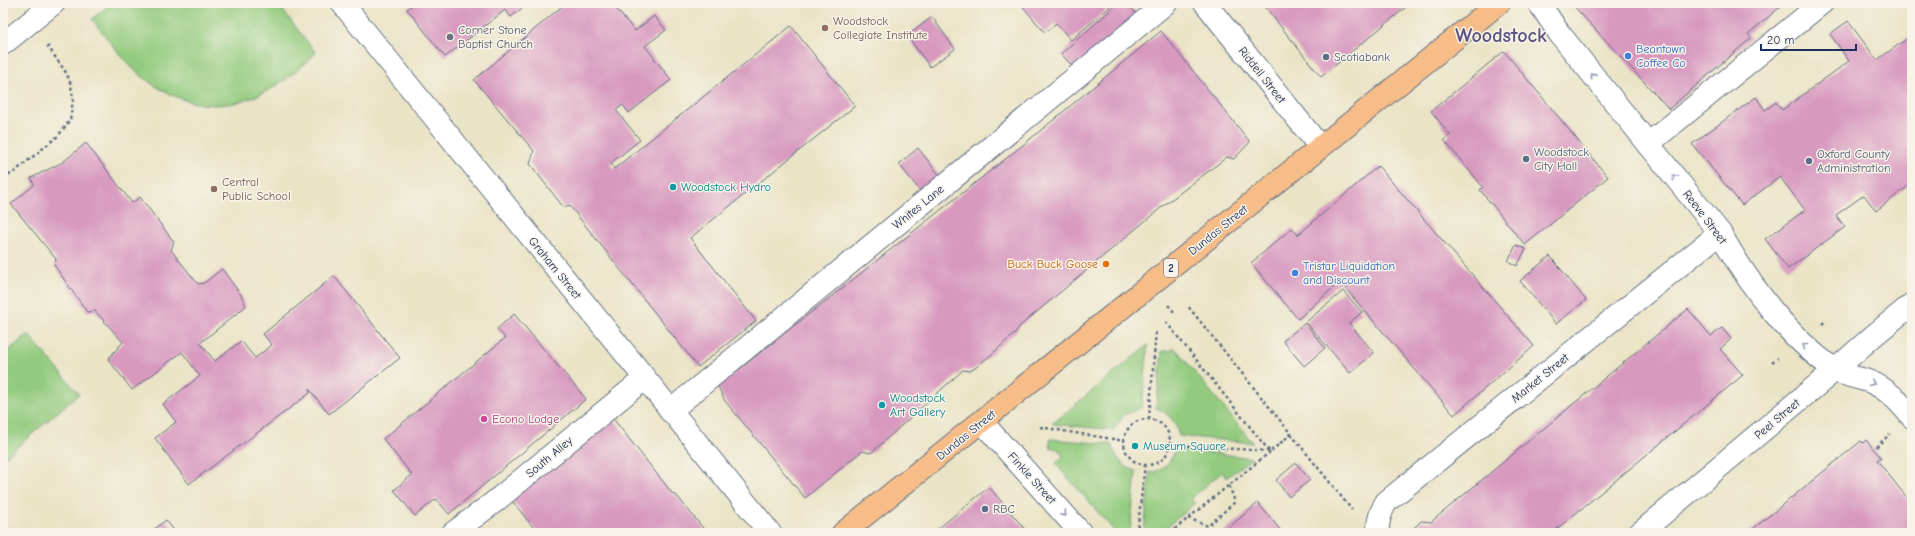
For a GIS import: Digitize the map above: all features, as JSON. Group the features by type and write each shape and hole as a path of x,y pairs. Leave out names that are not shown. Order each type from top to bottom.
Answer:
{"main road":[{"name":"Dundas Street","path":"843,533 1499,3"}],"street":[{"path":"3,44 54,3"},
{"name":"Graham Street","path":"342,3 644,379 770,533"},
{"name":"Whites Lane","path":"670,411 1166,3"},
{"name":"Riddell Street","path":"1205,3 1320,147"},
{"name":"Reeve Street","path":"1539,3 1559,33 1720,233 1740,269 1799,342 1836,370 1870,382 1891,393 1912,417"},
{"path":"1648,144 1822,3"},
{"name":"Market Street","path":"1378,533 1377,525 1386,502 1720,233"},
{"name":"Peel Street","path":"1640,533 1836,370 1872,337 1912,304"},
{"name":"South Alley","path":"453,533 493,503 644,379"},
{"name":"Finkle Street","path":"982,422 1081,533"}],"path":[{"path":"3,178 13,173 58,136 70,120 73,100 71,85 67,74 47,44"},
{"path":"1187,305 1292,434 1353,512"},
{"path":"1166,322 1270,452"},
{"path":"1149,419 1156,331"},
{"path":"1145,418 1149,419 1160,422 1165,428 1169,434 1170,445 1166,456 1160,461 1145,465 1131,459 1127,453 1124,441 1126,431 1131,425 1145,418"},
{"path":"1040,427 1124,441"},
{"path":"1170,533 1292,434"},
{"path":"1876,447 1891,434"},
{"path":"1170,445 1270,452"},
{"path":"1137,533 1145,465"},
{"path":"1188,518 1208,526 1236,502 1229,485"}],"green space":[{"path":"112,3 277,3 316,53 276,86 256,96 234,103 213,105 191,102 168,93 144,78 110,43 92,19"},
{"path":"28,334 79,394 3,459 3,355"},
{"path":"1148,345 1142,407 1124,415 1114,430 1052,424"},
{"path":"1175,348 1253,443 1179,436 1174,422 1168,415 1156,408 1162,351 1169,351"},
{"path":"1050,439 1111,444 1120,461 1127,467 1136,471 1130,533 1116,533 1056,464 1063,456 1058,449 1050,447"},
{"path":"1176,448 1252,458 1226,478 1222,472 1190,499 1195,503 1160,533 1144,533 1150,472 1163,468 1170,461"}],"building":[{"name":"Corner Stone Baptist Church","path":"415,3 529,3 511,17 505,10 445,57 407,9"},
{"name":"Woodstock Hydro","path":"566,3 611,3 635,31 654,16 666,30 645,46 671,80 629,113 623,105 616,110 640,140 611,163 614,169 791,26 855,106 690,238 756,321 698,367 569,205 564,208 530,164 534,151 474,80"},
{"path":"1020,3 1107,3 1110,7 1071,40 1056,23 1045,33"},
{"path":"1118,3 1127,3 1139,17 1077,71 1061,54"},
{"name":"Scotiabank","path":"1262,3 1411,3 1321,77"},
{"path":"1571,3 1785,3 1748,34 1751,38 1669,109"},
{"path":"932,17 955,49 930,67 907,36"},
{"name":"Oxford County Administration","path":"1848,21 1877,60 1912,35 1912,183 1876,211 1864,195 1836,215 1845,227 1788,269 1765,239 1805,210 1780,177 1742,205 1692,144 1756,97 1765,110 1776,102 1782,110 1849,61 1830,34"},
{"path":"1161,31 1250,142 1234,159 1227,157 1163,206 1020,326 1015,333 975,368 970,371 963,370 871,453 862,451 805,498 725,401 718,386 1023,145"},
{"name":"Woodstock City Hall","path":"1504,51 1608,177 1525,245 1480,190 1483,187 1444,140 1450,135 1431,111"},
{"path":"86,143 132,203 140,197 174,242 171,250 198,284 204,283 222,269 241,295 246,306 200,343 215,361 241,341 255,358 272,345 263,334 334,276 400,358 329,414 309,389 310,393 189,484 155,438 176,422 163,404 200,376 182,352 132,390 108,359 123,342 95,311 87,312 54,265 56,259 11,204 34,185 31,178 63,162"},
{"path":"918,148 941,177 921,192 899,164"},
{"path":"1378,166 1534,346 1454,415 1340,282 1298,319 1251,263 1292,228 1298,235"},
{"path":"1516,245 1526,249 1517,266 1508,261"},
{"path":"1550,256 1586,300 1556,324 1520,281"},
{"path":"1343,291 1362,312 1349,323 1374,353 1350,373 1306,322"},
{"path":"1688,309 1711,336 1722,328 1731,339 1720,349 1743,375 1552,533 1413,533 1413,529 1421,521 1431,522"},
{"name":"Econo Lodge","path":"514,314 586,399 449,514 436,499 415,516 394,490 412,475 383,439 505,338 497,329"},
{"path":"1305,323 1325,348 1304,366 1283,341"},
{"path":"611,416 672,493 677,496 707,533 538,533 508,496 565,459"},
{"path":"1866,440 1881,458 1877,460 1912,504 1912,533 1748,533 1861,441 1863,443"},
{"path":"1296,463 1310,480 1289,497 1276,480"},
{"name":"RBC","path":"989,487 1028,533 934,533 934,532"},
{"path":"1258,503 1283,533 1222,533"},
{"path":"166,520 176,533 154,533 152,531"}],"place":[{"name":"Woodstock Collegiate Institute","path":"825,28"},
{"name":"Corner Stone Baptist Church","path":"450,37"},
{"name":"Beantown Coffee Co","path":"1628,56"},
{"name":"Scotiabank","path":"1326,57"},
{"name":"Woodstock City Hall","path":"1526,159"},
{"name":"Oxford County Administration","path":"1809,161"},
{"name":"Woodstock Hydro","path":"673,187"},
{"name":"Central Public School","path":"214,189"},
{"name":"Buck Buck Goose","path":"1106,264"},
{"name":"Tristar Liquidation and Discount","path":"1295,273"},
{"name":"Woodstock Art Gallery","path":"882,405"},
{"name":"Econo Lodge","path":"484,419"},
{"name":"Museum Square","path":"1135,446"},
{"name":"RBC","path":"985,509"}],"district":[{"name":"Woodstock","path":"1501,35"}]}
